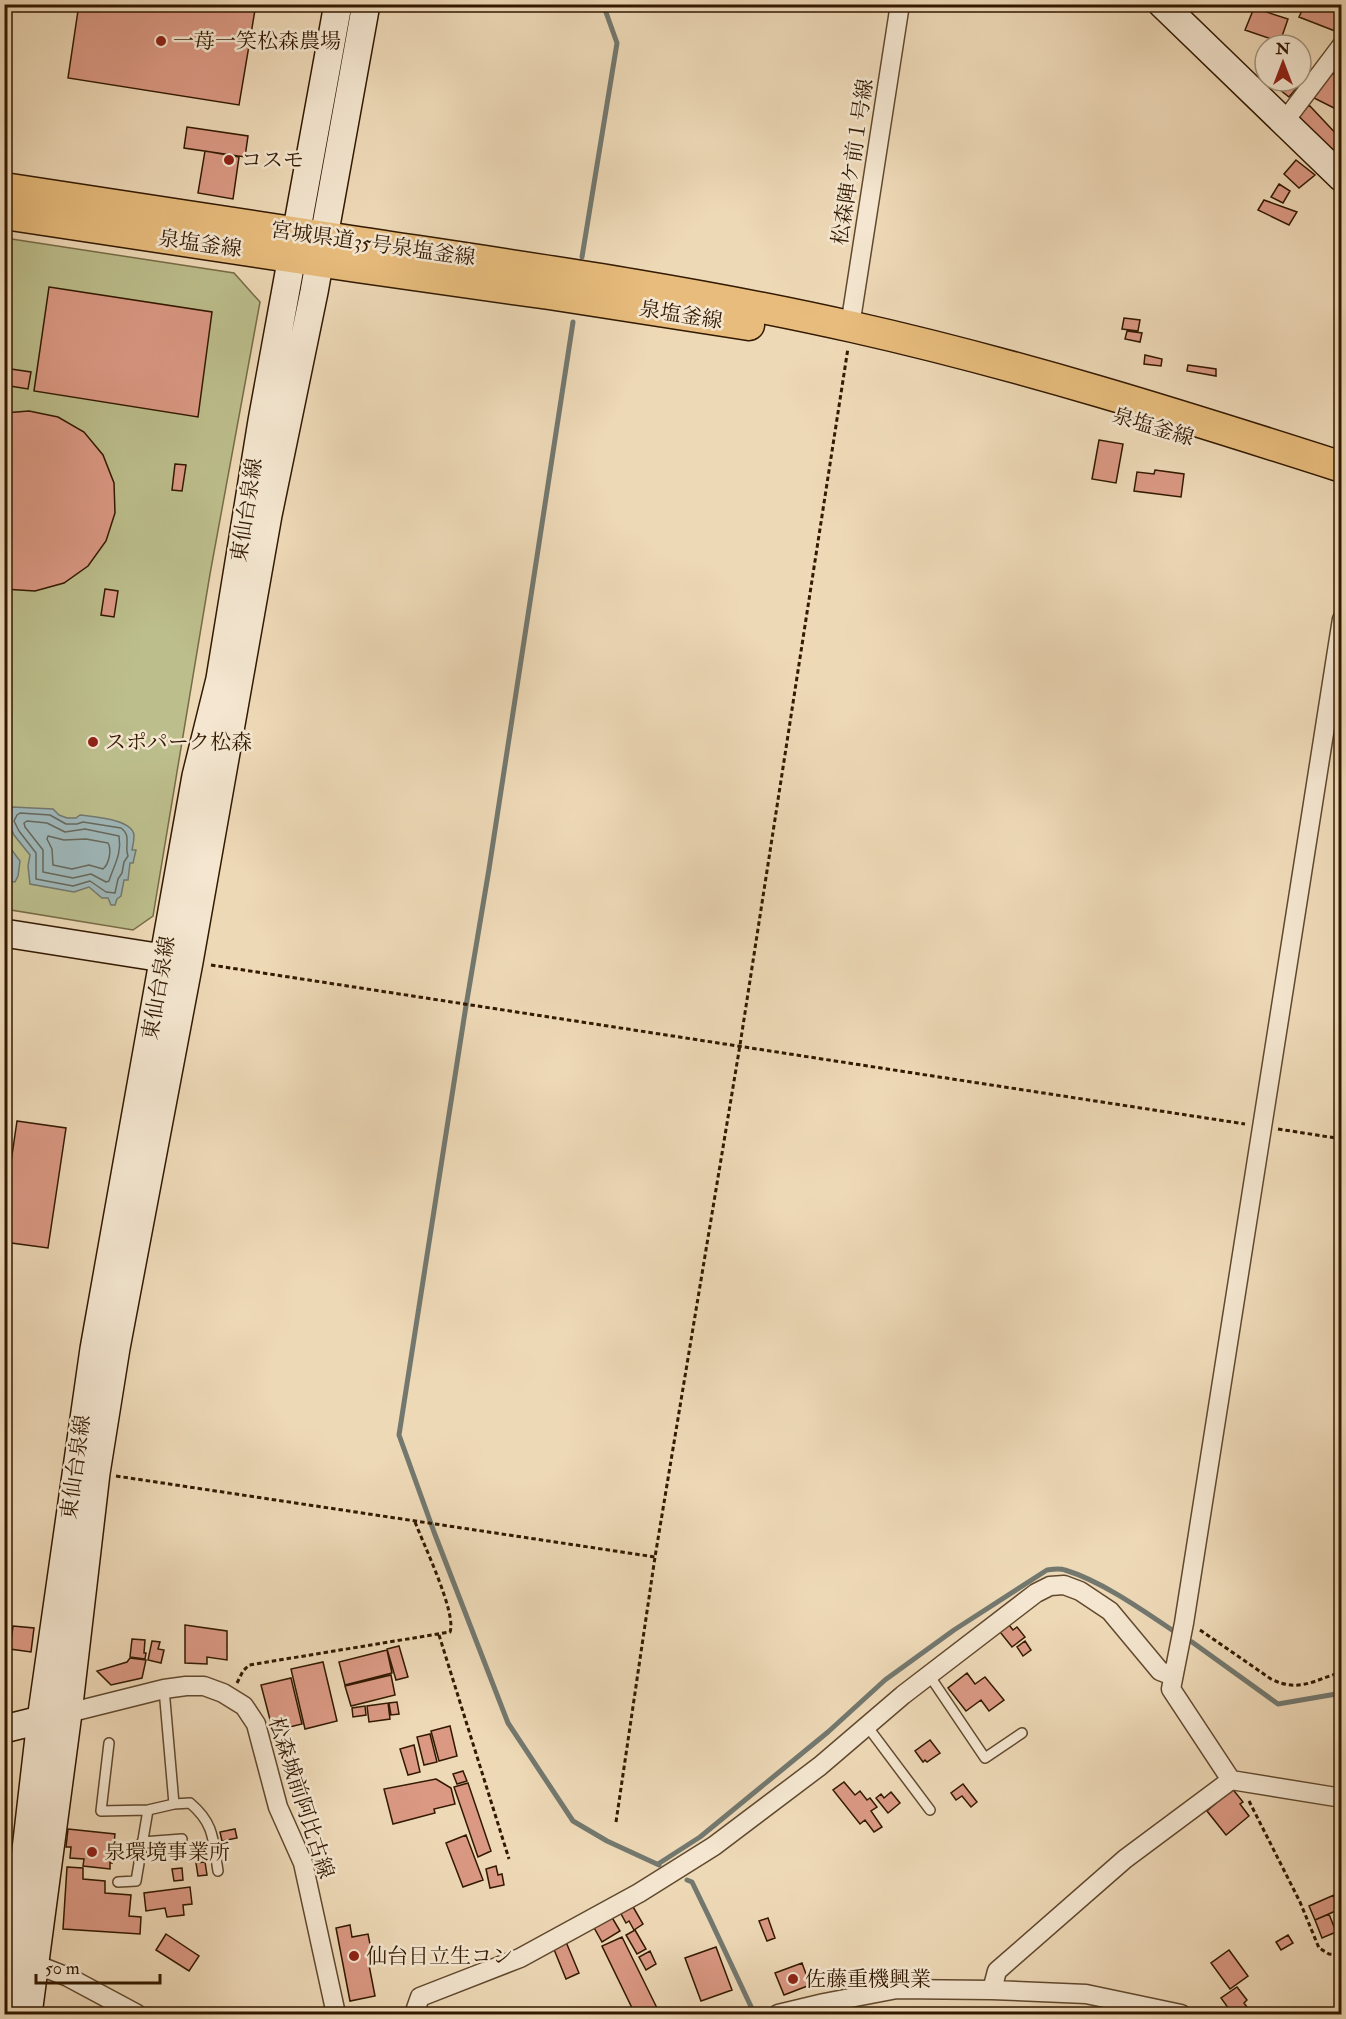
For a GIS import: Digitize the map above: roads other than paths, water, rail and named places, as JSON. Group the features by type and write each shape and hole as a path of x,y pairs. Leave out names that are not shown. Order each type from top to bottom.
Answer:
{"main road":[{"name":"宮城県道35号泉塩釜線","path":"4,188 308,247 598,278"},
{"name":"泉塩釜線","path":"4,214 308,247 710,318 965,354 1173,412 1341,467"},
{"name":"泉塩釜線","path":"598,278 696,294 849,336 1213,445 1341,488"}],"street":[{"path":"28,2014 26,1974 68,1713 96,1473 177,960 268,515 308,247 338,4"},
{"path":"308,247 366,4"},
{"name":"松森陣ケ前１号線","path":"849,336 900,4"},
{"path":"1172,8 1341,177"},
{"path":"1284,122 1341,45"},
{"path":"1235,1780 1172,1689 1173,1676 1184,1623 1263,1127 1341,619"},
{"path":"4,933 177,960"},
{"name":"東仙台泉線","path":"26,1974 40,1720 94,1349 177,960"},
{"path":"414,2014 420,1997 520,1958 639,1893 714,1846 820,1766 929,1675 1036,1593 1050,1586 1064,1585 1080,1591 1110,1611 1160,1671 1173,1676"},
{"name":"松森城前阿比古線","path":"68,1713 164,1689 186,1686 204,1686 244,1706 256,1724 278,1807 303,1863 336,2014"},
{"path":"4,1729 68,1713"},
{"path":"992,1990 997,1971 1125,1859 1235,1780 1341,1798"},
{"path":"7,2014 26,1974"},
{"path":"26,1974 68,1977 137,2014"},
{"path":"778,2014 824,2002 897,1989 1086,1994 1181,2014"}],"lane":[{"path":"929,1675 985,1758 1022,1733"},
{"path":"164,1689 174,1804"},
{"path":"867,1726 930,1810"},
{"path":"109,1743 101,1811 148,1810 190,1803 202,1813 211,1828 218,1871"},
{"path":"4,1800 4,1806"},
{"path":"118,1882 136,1881 148,1810"},
{"path":"142,1842 182,1839"}],"water":[{"path":"12,807 53,809 59,815 67,818 76,818 80,815 103,818 127,825 134,835 132,850 136,850 133,863 130,863 128,880 124,880 121,896 115,905 111,905 108,898 102,898 89,887 74,892 30,884 28,866 30,855 14,835 7,820"},
{"path":"5,841 20,861 15,882 8,881 5,887"}],"waterway":[{"path":"582,257 617,43 603,4"},
{"path":"573,322 399,1435 508,1723 573,1821 607,1841 659,1865"},
{"path":"658,1864 700,1837 828,1732 885,1680 954,1630 1047,1570 1063,1569 1093,1581 1172,1630"},
{"path":"1192,1642 1278,1704 1342,1693"},
{"path":"687,1880 692,1882 754,2013"}],"place":[{"name":"一苺一笑松森農場","path":"161,41"},
{"name":"コスモ","path":"229,160"},
{"name":"スポパーク松森","path":"93,742"},
{"name":"泉環境事業所","path":"92,1852"},
{"name":"仙台日立生コン","path":"354,1956"},
{"name":"佐藤重機興業","path":"793,1979"}]}
